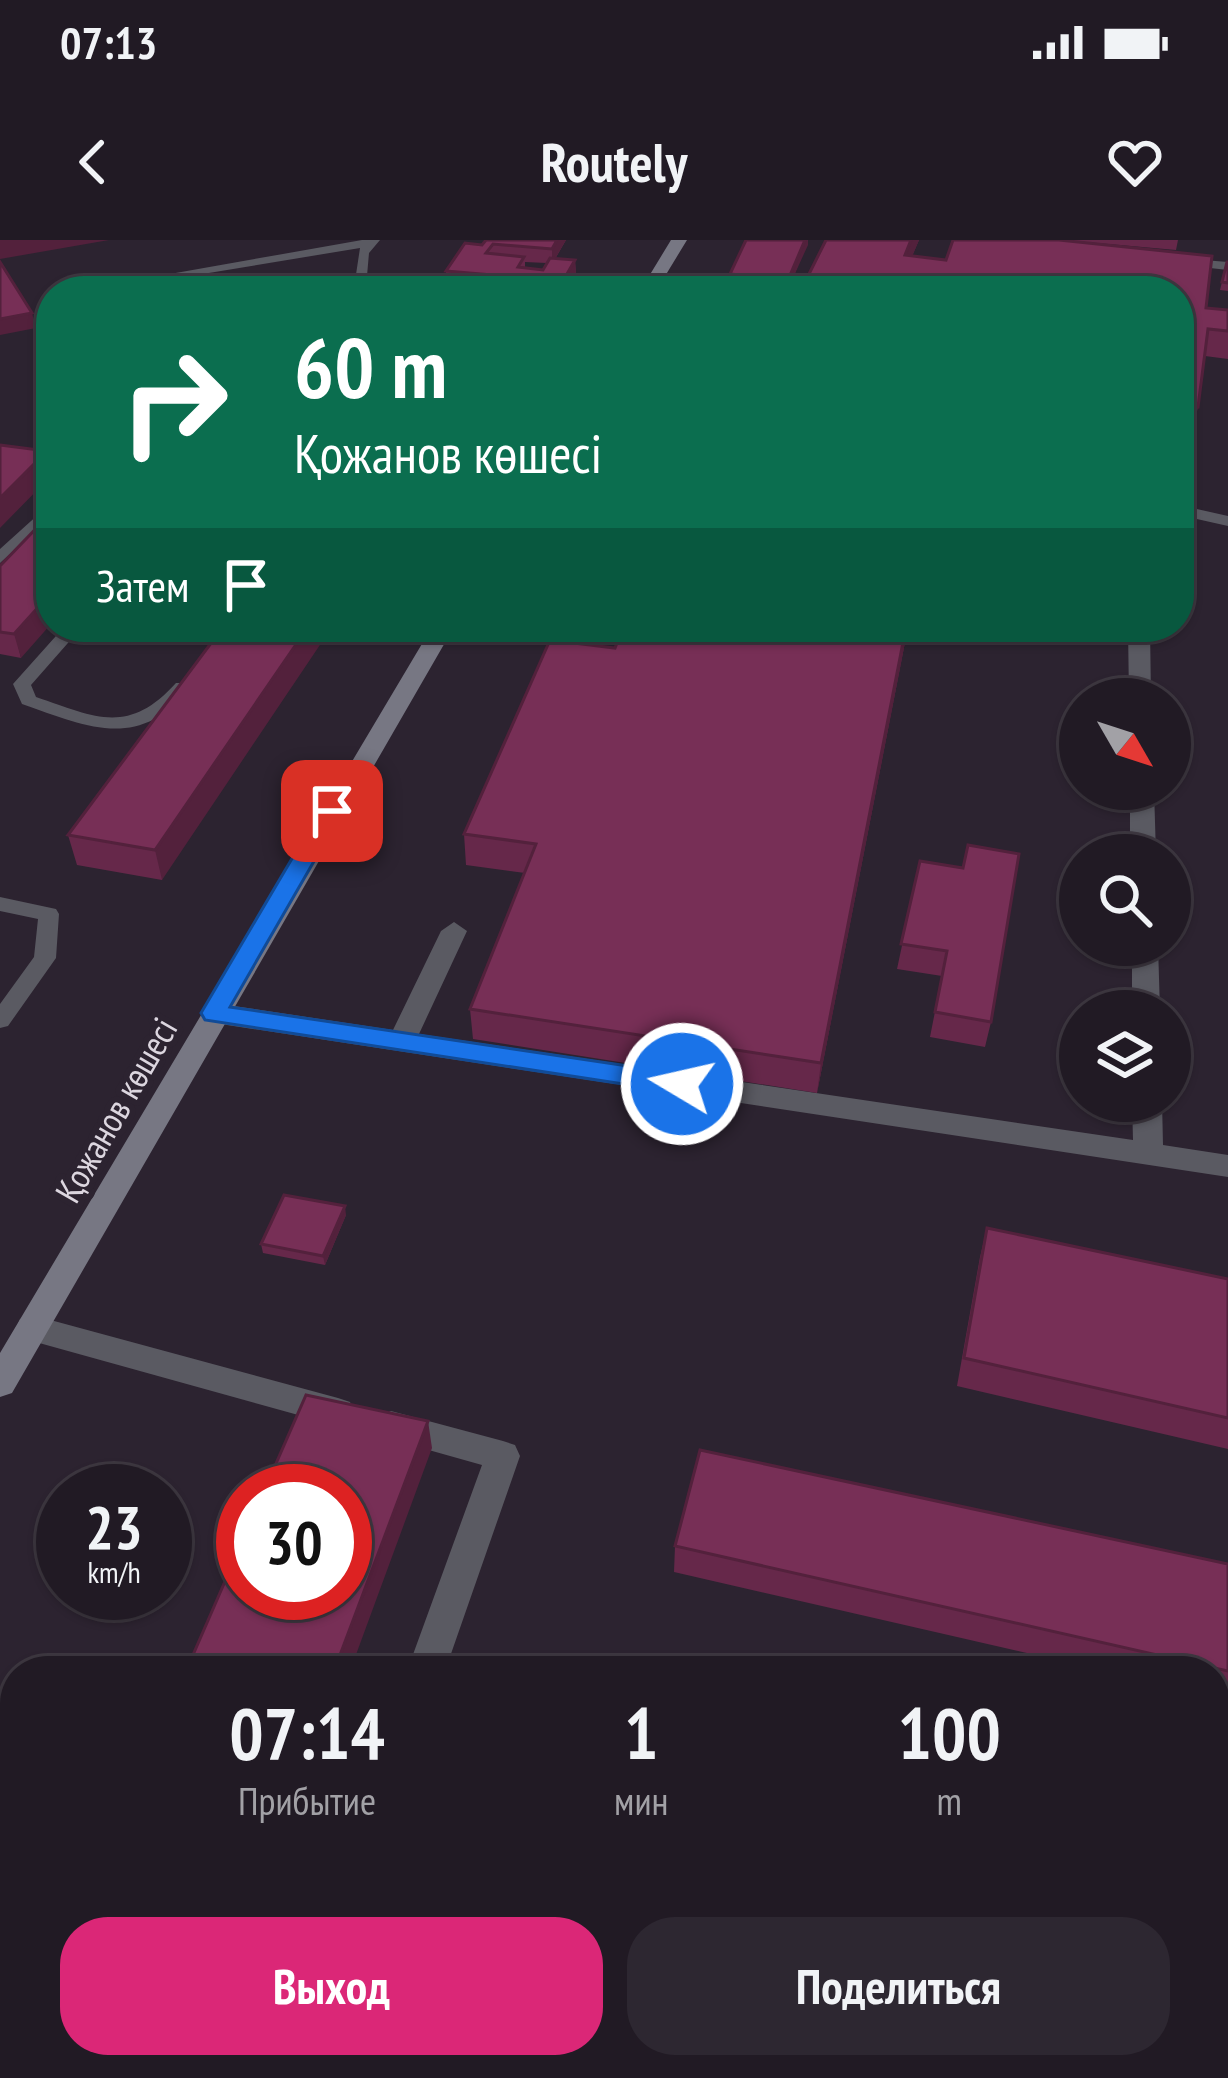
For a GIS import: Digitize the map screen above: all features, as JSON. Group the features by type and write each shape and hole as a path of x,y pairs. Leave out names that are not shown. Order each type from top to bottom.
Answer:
{"main road":[{"path":"657,276 679,240"},
{"name":"Қожанов көшесі","path":"0,1383 433,642"}],"street":[{"path":"1139,642 1140,678"},
{"path":"401,1042 454,931"},
{"path":"214,1013 1228,1166"},
{"path":"1147,1122 1148,1154"},
{"path":"32,1328 503,1456 431,1656"}],"lane":[{"path":"166,276 373,241"},
{"path":"360,276 363,253 373,241"},
{"path":"1159,259 1228,266"},
{"path":"1194,513 1228,521"},
{"path":"0,558 36,523"},
{"path":"60,642 22,684 28,700 112,727 143,722 168,706 192,674"},
{"path":"0,904 49,914 46,958 0,1020"}],"building":[{"path":"486,240 557,240 552,249 493,244 486,253 524,257 518,267 543,270 550,258 575,260 566,276 446,271 465,243 482,245"},
{"path":"746,240 805,240 790,276 730,274"},
{"path":"826,240 911,240 905,255 946,260 953,240 1059,240 1212,256 1206,308 1228,310 1228,331 1208,329 1198,407 1194,407 1194,276 808,276"},
{"path":"0,262 32,313 0,319"},
{"path":"0,445 36,450 36,462 0,498"},
{"path":"36,529 36,610 14,634 0,632 0,566"},
{"path":"212,642 298,642 155,850 68,835"},
{"path":"549,642 615,648 617,642 903,642 821,1063 470,1009 536,844 464,834"},
{"path":"968,845 1019,854 991,1022 935,1012 947,951 901,944 920,861 963,868"},
{"path":"284,1195 345,1206 323,1256 261,1244"},
{"path":"987,1228 1228,1279 1228,1418 964,1358"},
{"path":"306,1395 428,1421 372,1570 372,1464 276,1464"},
{"path":"700,1450 1228,1564 1228,1656 1162,1656 675,1546"},
{"path":"216,1602 216,1620 353,1620 340,1656 193,1656"}],"route":[{"path":"332,811 214,1013 682,1084"}]}
